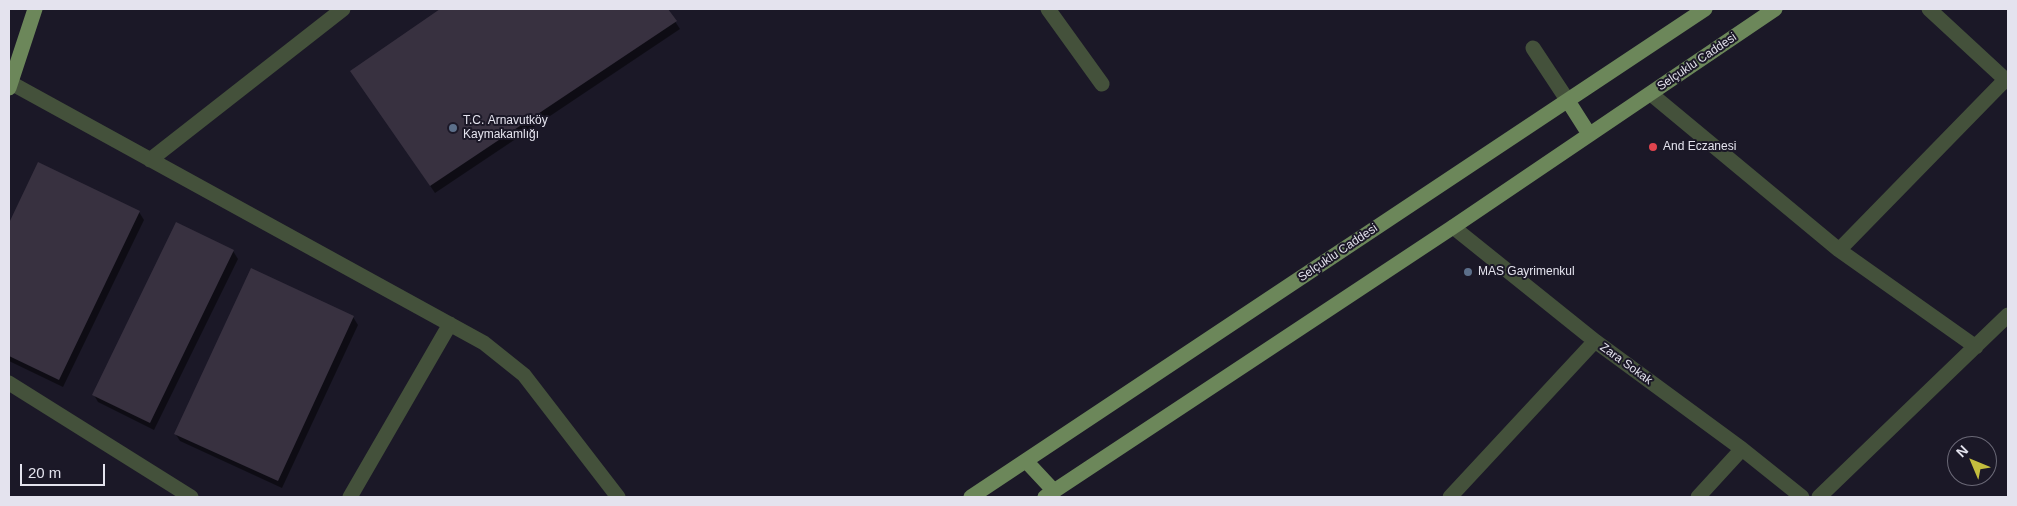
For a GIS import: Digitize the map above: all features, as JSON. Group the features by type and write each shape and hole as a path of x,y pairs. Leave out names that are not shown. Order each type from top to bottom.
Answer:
{"main road":[{"path":"10,86 35,9"},
{"name":"Selçuklu Caddesi","path":"971,497 1705,9"},
{"name":"Selçuklu Caddesi","path":"1053,495 1776,9"},
{"path":"1568,101 1589,134"},
{"path":"1026,461 1053,495"}],"street":[{"path":"150,160 343,9"},
{"path":"1048,9 1102,84"},
{"path":"1839,250 2007,81 1929,9"},
{"path":"1534,48 1568,101"},
{"path":"10,86 150,160 484,343 524,375 618,497"},
{"path":"1650,94 1839,250 1976,347"},
{"name":"Zara Sokak","path":"1453,226 1595,342 1742,450 1802,497"},
{"path":"1819,497 2008,315"},
{"path":"350,497 450,324"},
{"path":"1450,497 1595,342"},
{"path":"9,383 190,497"},
{"path":"1698,497 1742,450"}],"building":[{"name":"T.C. Arnavutköy Kaymakamlığı","path":"440,9 668,9 677,21 430,186 350,71"},
{"path":"38,162 140,211 59,380 9,356 9,223"},
{"path":"176,222 234,250 150,423 92,395"},
{"path":"251,268 354,316 278,481 174,434"}],"place":[{"name":"T.C. Arnavutköy Kaymakamlığı","path":"453,128"},
{"name":"And Eczanesi","path":"1653,147"},
{"name":"MAS Gayrimenkul","path":"1468,272"}]}
